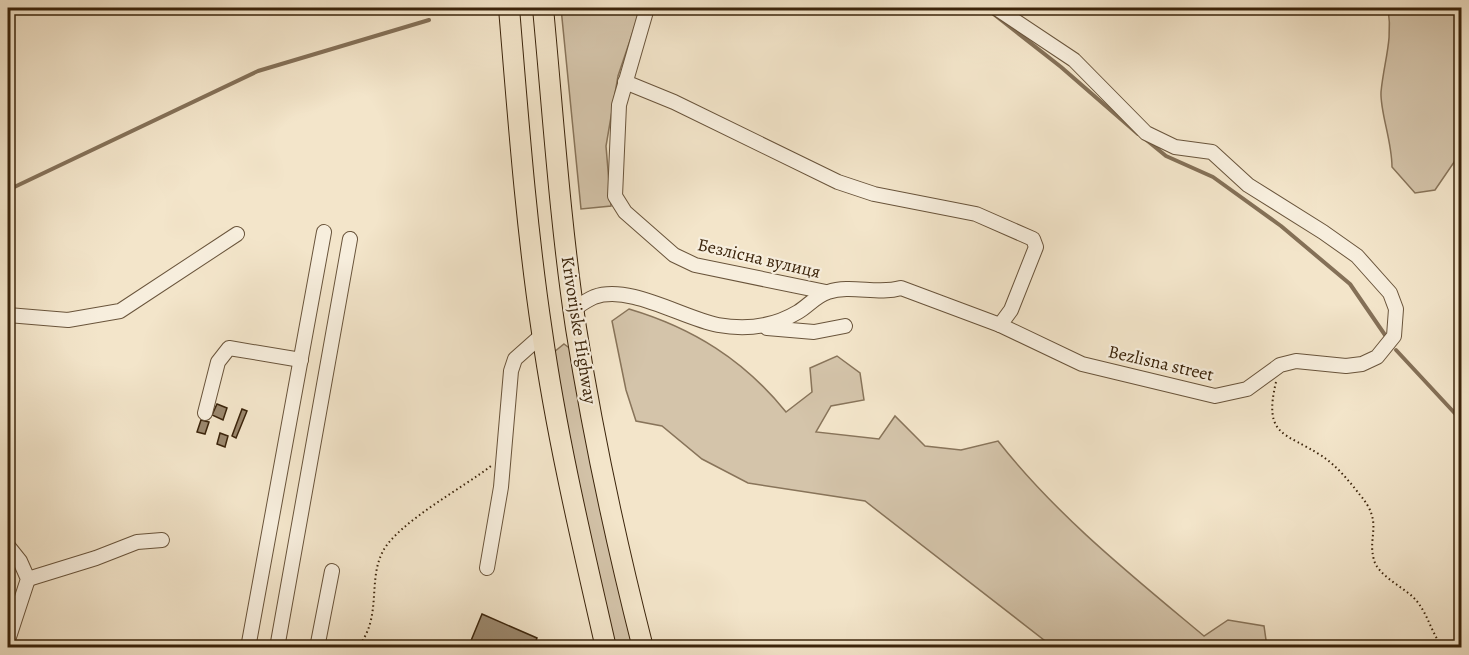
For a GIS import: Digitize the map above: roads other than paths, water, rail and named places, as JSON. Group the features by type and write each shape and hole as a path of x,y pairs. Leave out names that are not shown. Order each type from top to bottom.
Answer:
{"highway":[{"name":"Krivorijske Highway","path":"509,8 532,263 542,335 566,470 606,648"},
{"name":"Krivorijske Highway","path":"543,8 556,162 574,309 614,536 643,648"}],"street":[{"name":"Безлісна вулиця","path":"647,8 619,105 615,196 625,212 674,255 695,265 826,292"},
{"name":"Bezlisna street","path":"826,292 838,289 892,291 901,288 1000,324 1082,364 1215,396 1247,389 1280,365 1296,361 1346,366 1362,364 1377,357 1394,336 1396,309 1390,294 1380,279 1357,256 1248,185 1212,152 1175,147 1146,133 1074,60 996,8"},
{"path":"625,82 674,102 838,182 874,194 976,214 1033,239 1036,248 1011,310 1000,324"},
{"path":"248,648 324,232"},
{"path":"8,315 68,320 120,310 237,234"},
{"path":"278,648 350,239"},
{"path":"756,327 777,324 826,292"},
{"path":"574,309 595,297 626,296 653,303 692,319 721,326 814,332 845,326"},
{"path":"487,568 515,359 542,335"},
{"path":"204,412 218,362 229,348 301,360"},
{"path":"28,579 96,558 137,542 162,540"},
{"path":"8,546 20,561 28,579 8,640"},
{"path":"317,648 332,571"}],"waterway":[{"path":"986,8 1061,67 1138,134"},
{"path":"8,190 258,71 429,20"},
{"path":"1144,138 1166,156 1213,177 1281,226 1350,284 1385,335"},
{"path":"1396,350 1462,421"}]}
